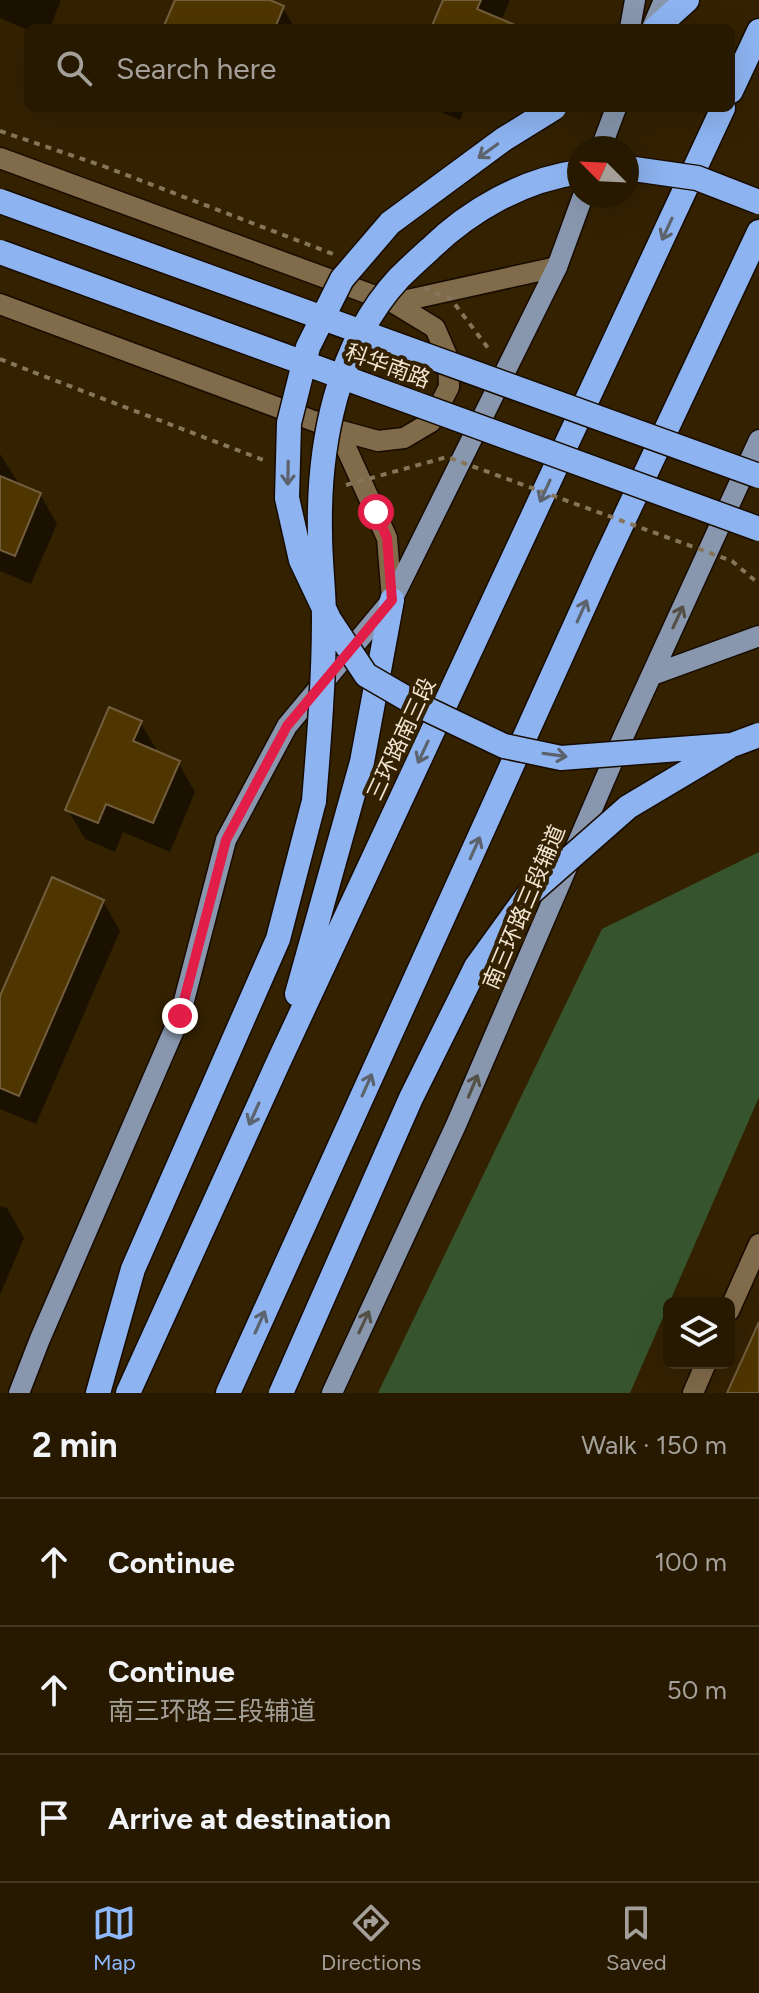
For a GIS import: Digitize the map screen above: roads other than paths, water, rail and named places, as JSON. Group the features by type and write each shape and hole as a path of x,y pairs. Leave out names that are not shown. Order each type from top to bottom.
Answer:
{"highway":[{"path":"659,24 687,0"},
{"path":"735,82 759,31"},
{"path":"548,112 504,139 390,223 342,279 308,347 289,423 287,498 301,560 329,619 366,675 416,704 504,746 561,758 732,745"},
{"name":"三环路南三段","path":"128,1393 278,1063 721,112"},
{"path":"639,170 697,178 759,202"},
{"path":"98,1393 133,1269 278,939 314,801 321,722 324,618 320,530 323,457 339,382 364,328 398,280 448,231 497,199 555,175 567,174"},
{"name":"科华南路","path":"0,201 759,476"},
{"path":"228,1393 603,564 759,232"},
{"name":"科华南路","path":"0,252 759,529"},
{"path":"278,1063 362,762 392,600"},
{"path":"281,1393 411,1098 476,967 528,895 628,807 732,745 759,735"}],"main road":[{"path":"631,24 635,0"},
{"path":"655,24 664,0"},
{"path":"605,136 614,112"},
{"path":"19,1393 180,1016 226,840 287,726 392,600 557,267 579,208"},
{"name":"南三环路三段辅道","path":"332,1393 456,1125 652,675 759,440"},
{"path":"652,675 759,636"}],"street":[{"path":"0,158 394,303 435,328 448,358 449,387 431,422 404,438 378,441 338,430 0,304"},
{"path":"394,303 557,267"},
{"path":"338,430 387,538 392,600"},
{"path":"735,1298 759,1244"},
{"path":"693,1393 703,1369"}]}
